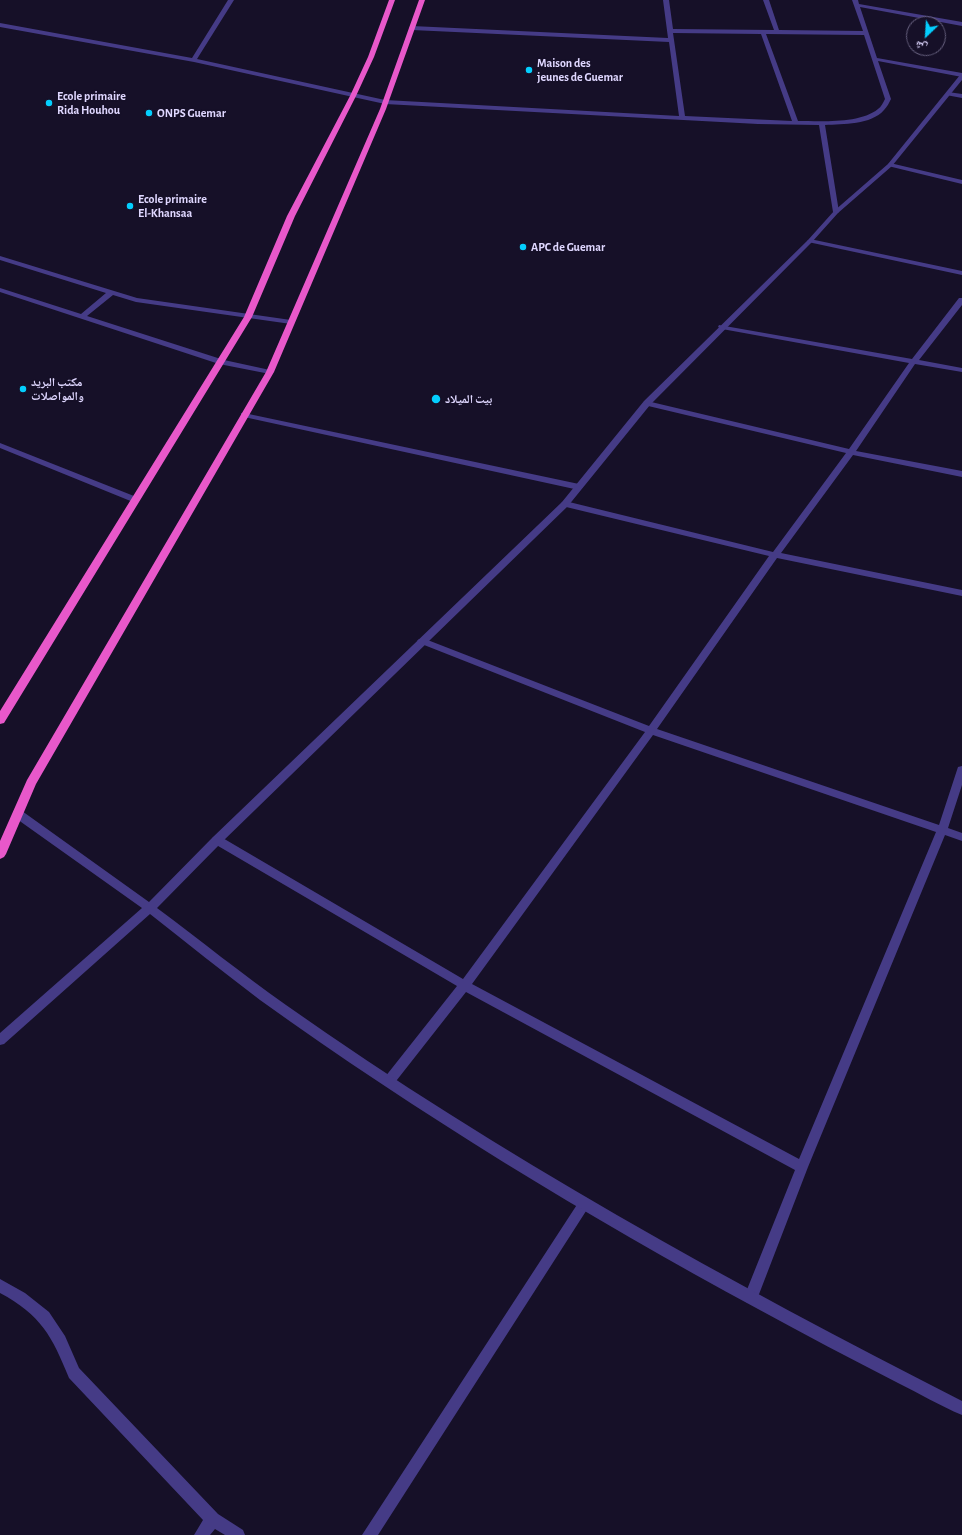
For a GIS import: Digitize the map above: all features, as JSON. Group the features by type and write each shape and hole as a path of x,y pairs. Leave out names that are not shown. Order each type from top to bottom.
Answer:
{"highway":[{"path":"0,720 222,362 248,317 291,216 353,96 371,57 392,0"},
{"path":"0,854 31,783 270,372 385,102 422,0"}],"street":[{"path":"194,60 231,0"},
{"path":"666,0 682,118"},
{"path":"766,0 777,32"},
{"path":"0,25 194,60 385,102 682,118 822,123 860,119 880,110 888,99 856,2 962,24"},
{"path":"412,28 671,40"},
{"path":"670,31 866,33"},
{"path":"763,32 795,122"},
{"path":"0,1040 150,908 217,840 565,504 647,403 810,241 836,212 890,165 962,76 874,59"},
{"path":"948,94 962,96"},
{"path":"822,123 836,212"},
{"path":"890,165 962,182"},
{"path":"810,241 962,273"},
{"path":"0,258 136,300 291,322"},
{"path":"0,290 222,362 270,372"},
{"path":"81,317 110,293"},
{"path":"389,1081 464,985 651,731 775,555 851,452 913,362 962,300"},
{"path":"722,327 962,370"},
{"path":"647,403 851,452 962,474"},
{"path":"244,415 579,487"},
{"path":"0,445 136,500"},
{"path":"565,504 775,555 962,593"},
{"path":"422,642 651,731 962,837"},
{"path":"751,1298 802,1167 942,830 962,770"},
{"path":"18,814 150,908 221,964 306,1025 389,1081 584,1204 751,1298 962,1408"},
{"path":"217,840 464,985 802,1167"},
{"path":"369,1535 584,1204"},
{"path":"0,1286 29,1303 50,1323 61,1342 74,1373 212,1519 238,1535"},
{"path":"201,1535 212,1519"}],"place":[{"name":"Maison des jeunes de Guemar","path":"529,70"},
{"name":"Ecole primaire Rida Houhou","path":"49,103"},
{"name":"ONPS Guemar","path":"149,113"},
{"name":"Ecole primaire El-Khansaa","path":"130,206"},
{"name":"APC de Guemar","path":"523,247"},
{"name":"مكتب البريد والمواصلات","path":"23,389"},
{"name":"بيت الميلاد","path":"436,399"}]}
